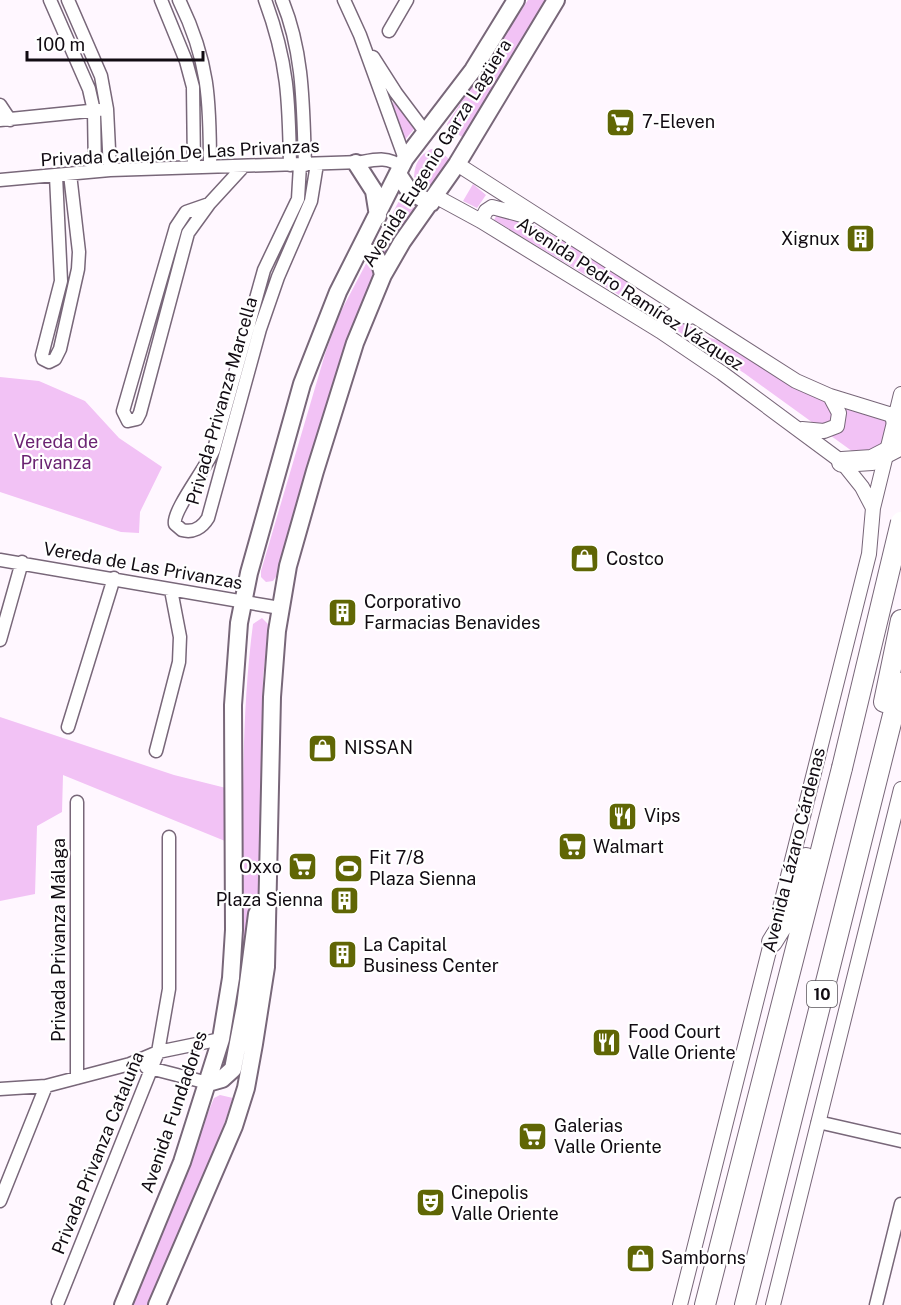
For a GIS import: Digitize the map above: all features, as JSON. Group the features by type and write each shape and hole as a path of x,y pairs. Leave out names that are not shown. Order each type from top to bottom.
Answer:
{"highway":[{"path":"898,418 901,436"},
{"path":"842,462 863,462 894,449"},
{"name":"Avenida Lázaro Cárdenas","path":"705,1305 901,522"},
{"path":"883,749 878,730 901,621"},
{"name":"10","path":"745,1305 901,683"},
{"path":"772,942 790,905 822,804 839,776"}],"main road":[{"name":"Avenida Eugenio Garza Lagüera","path":"242,602 302,384 329,314 402,167 474,70 516,0"},
{"name":"Avenida Eugenio Garza Lagüera","path":"280,608 288,566 315,471 355,343 383,275 402,242 457,164 551,2"},
{"path":"359,163 374,191 378,216"},
{"path":"402,167 410,192 433,199"},
{"path":"360,250 376,256 383,275"},
{"name":"Avenida Fundadores","path":"123,1305 182,1162 221,1039 231,978 234,930 234,683 242,602"},
{"path":"157,1305 234,1126 246,1088 266,967 272,697 280,608"},
{"path":"208,1083 222,1079 233,1069 245,1006 257,914 268,897"}],"street":[{"path":"50,0 100,110 95,171"},
{"path":"161,0 176,35 193,87 194,166"},
{"path":"179,0 192,29 208,87 210,166"},
{"path":"265,0 272,17 288,82 303,165"},
{"path":"282,0 302,76 303,165"},
{"path":"344,0 360,35 395,136 402,167"},
{"path":"389,31 407,0"},
{"path":"56,12 69,3 97,61 100,110 110,170"},
{"path":"272,17 287,12"},
{"path":"176,35 192,29"},
{"path":"360,35 396,93 426,133"},
{"path":"0,105 5,120 100,110"},
{"path":"379,159 393,147 395,136"},
{"name":"Privada Callejón De Las Privanzas","path":"359,163 379,159 392,160 402,167"},
{"name":"Privada Callejón De Las Privanzas","path":"0,180 95,171 194,166 243,167 359,163 402,167"},
{"name":"Avenida Pedro Ramírez Vázquez","path":"457,164 796,381 830,396 898,418"},
{"name":"Privada Privanza Marcella","path":"303,165 312,201 278,277 260,329 208,518 195,530 182,530 175,524 174,515 211,456 264,270 298,199 303,165"},
{"path":"209,204 186,212 176,227 123,411 128,421 136,419 140,413 184,243 209,204 243,167"},
{"path":"56,176 62,267 58,295 42,355 43,359 49,362 55,359 60,349 78,269 78,232 70,174"},
{"name":"Avenida Pedro Ramírez Vázquez","path":"433,199 481,221 660,331 800,429 842,462 862,487 873,508"},
{"path":"481,221 486,211 496,207 548,224"},
{"path":"152,312 165,315"},
{"path":"660,331 666,320 674,315 679,314 698,320"},
{"path":"247,326 260,329"},
{"name":"Avenida Lázaro Cárdenas","path":"680,1305 869,554 873,508 894,449 901,394"},
{"path":"800,429 824,431 837,426 839,413 830,396"},
{"path":"869,554 884,546 895,547 901,552"},
{"name":"Vereda de Las Privanzas","path":"0,560 280,608"},
{"path":"0,640 22,562"},
{"path":"68,727 114,578"},
{"path":"156,751 179,662 180,637 171,590"},
{"path":"773,1305 901,789"},
{"name":"Privada Privanza Málaga","path":"77,802 77,1078"},
{"name":"Privada Privanza Cataluña","path":"58,1302 158,1052 169,989 169,837"},
{"path":"0,1089 46,1086 130,1064 158,1052 221,1039"},
{"path":"130,1064 208,1083"},
{"path":"0,1201 46,1086"},
{"path":"818,1122 901,1141"},
{"path":"876,1305 901,1204"}],"green space":[{"path":"528,0 549,0 462,137 447,127 447,124"},
{"path":"393,102 415,128 403,142 391,104"},
{"path":"431,149 438,149 449,159 442,178 435,184 425,187 414,177 421,157"},
{"path":"473,184 486,195 477,208 463,201"},
{"path":"400,199 416,209 371,285 349,333 278,574 273,581 266,582 261,577 261,571 325,354 339,315"},
{"path":"499,211 542,229 627,279 630,285 623,296 619,295 494,220"},
{"path":"681,320 707,337 734,345 892,418 874,467 744,373 676,330 675,325"},
{"name":"Vereda de Privanza","path":"0,377 39,381 85,401 119,438 162,467 140,512 139,533 121,532 0,492"},
{"path":"262,618 269,625 263,677 260,886 236,1017 248,673 253,624"},
{"path":"0,717 174,775 226,788 225,841 63,775 62,812 37,826 35,894 0,901"},
{"path":"220,1095 233,1098 220,1136 150,1305 130,1305 214,1098"}],"place":[{"name":"7-Eleven","path":"621,122"},
{"name":"Xignux","path":"861,239"},
{"name":"Costco","path":"585,559"},
{"name":"Corporativo Farmacias Benavides","path":"343,612"},
{"name":"NISSAN","path":"323,748"},
{"name":"Vips","path":"623,816"},
{"name":"Walmart","path":"572,847"},
{"name":"Oxxo","path":"303,867"},
{"name":"Fit 7/8 Plaza Sienna","path":"348,868"},
{"name":"Plaza Sienna","path":"344,900"},
{"name":"La Capital Business Center","path":"342,955"},
{"name":"Food Court Valle Oriente","path":"607,1042"},
{"name":"Galerias Valle Oriente","path":"533,1136"},
{"name":"Cinepolis Valle Oriente","path":"430,1203"},
{"name":"Samborns","path":"640,1258"}]}
